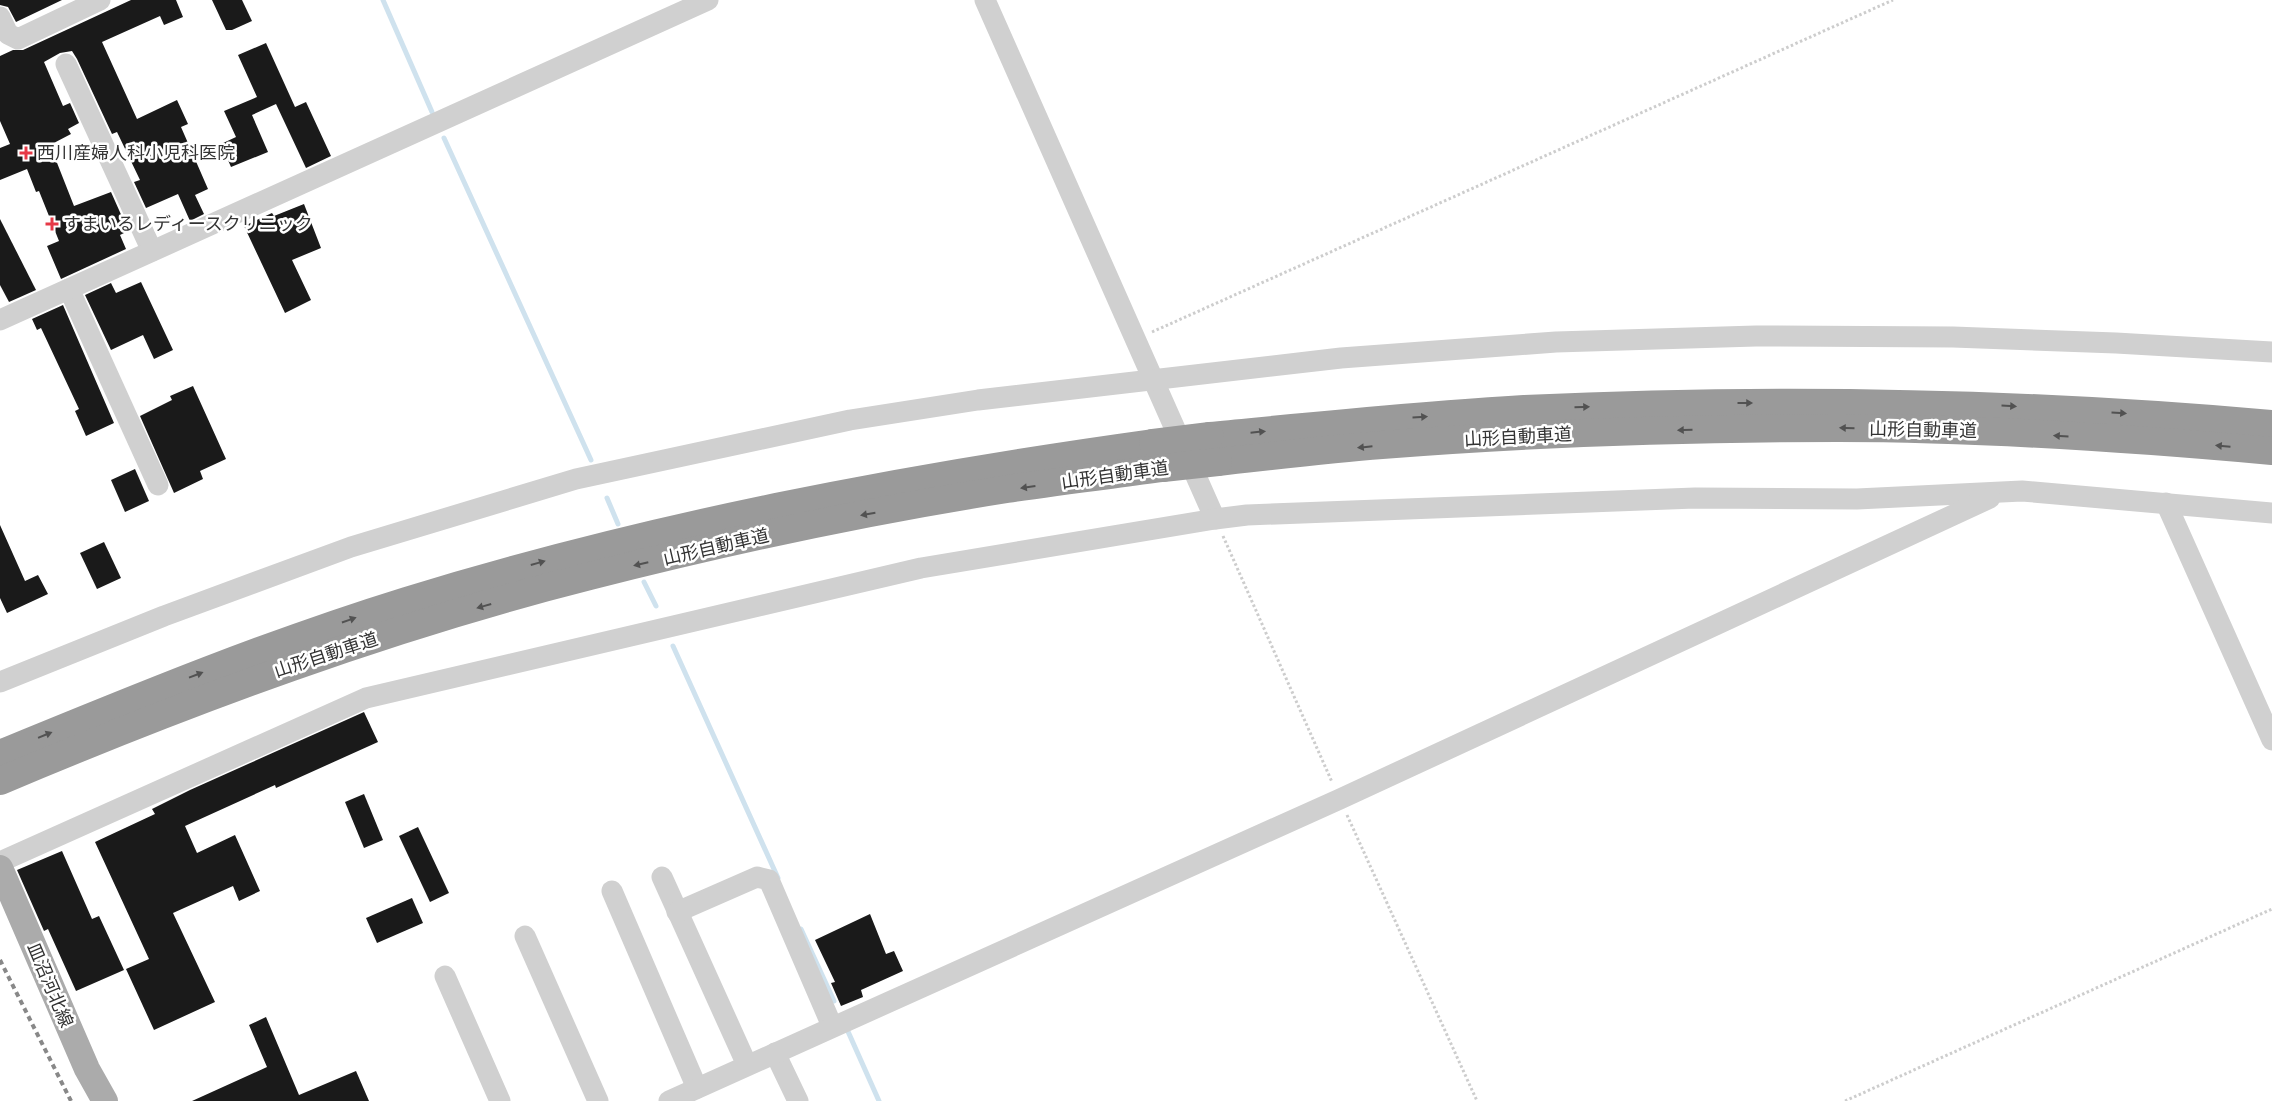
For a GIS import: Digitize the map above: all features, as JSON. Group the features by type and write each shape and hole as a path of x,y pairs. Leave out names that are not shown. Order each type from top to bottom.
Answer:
{"highway":[{"name":"山形自動車道","path":"0,754 246,656 405,601 576,552 713,519 851,491 999,464 1153,443 1378,419 1523,410 1702,403 1983,418 2033,434 2272,451"},
{"name":"山形自動車道","path":"0,781 120,730 257,679 410,627 589,576 860,516 1007,489 1163,468 1381,445 1527,436 1704,429 1840,428 1983,418 2036,408 2272,424"}],"main road":[{"name":"皿沼河北線","path":"0,868 86,1069 105,1101"}],"street":[{"path":"0,320 708,0"},
{"path":"985,0 1215,519"},
{"path":"0,17 8,34 18,38 97,1"},
{"path":"66,64 152,251"},
{"path":"69,289 158,485"},
{"path":"0,682 164,616 352,547 576,479 850,420 978,400 1152,378 1341,358 1556,342 1756,336 1963,337 2272,352"},
{"path":"0,862 366,698 921,568 1215,519 1247,515 1695,498 1857,499 2022,491 2272,513"},
{"path":"669,1101 1340,799 2000,493"},
{"path":"2166,503 2272,740"},
{"path":"678,912 756,877 769,880 832,1026"},
{"path":"662,878 747,1065"},
{"path":"612,892 698,1088"},
{"path":"525,936 598,1101"},
{"path":"445,976 500,1101"},
{"path":"775,1053 798,1101"}],"path":[{"path":"1136,340 1893,0"},
{"path":"1845,1101 2272,909"}],"building":[{"path":"0,0 62,0 16,22 8,7 0,5"},
{"path":"131,0 176,0 183,17 164,25 160,16 102,42 137,119 177,100 188,124 181,127 208,189 195,195 204,214 190,221 178,194 146,208 134,182 140,180 117,132 112,134 77,59 72,51 60,53 44,62 63,106 70,103 79,123 68,129 71,134 50,145 74,206 111,192 123,219 121,220 126,232 120,235 126,249 61,279 47,246 59,241 39,191 36,192 27,169 0,180 0,148 10,144 0,121 0,56 13,50 23,50"},
{"path":"212,0 242,0 252,21 232,30 226,30"},
{"path":"266,43 295,107 306,102 331,156 306,168 276,104 252,115 268,152 231,167 221,144 236,137 224,111 257,97 238,55"},
{"path":"304,204 321,248 292,260 311,300 285,313 244,226 272,213 274,216"},
{"path":"0,219 36,290 9,302 0,285"},
{"path":"141,282 173,350 154,359 143,335 111,350 85,295 111,283 116,293"},
{"path":"63,305 114,423 86,436 75,411 79,409 41,328 37,330 32,319"},
{"path":"193,386 226,459 200,471 203,479 174,493 140,416 172,400 170,396"},
{"path":"135,469 149,501 125,512 111,480"},
{"path":"0,525 25,581 38,575 48,594 7,613 0,598"},
{"path":"104,542 121,578 97,589 80,553"},
{"path":"364,712 378,742 276,788 275,785 185,826 197,853 235,835 260,891 239,901 233,886 173,913 215,1002 154,1030 126,969 149,959 95,842 155,814 152,809 190,790"},
{"path":"364,794 383,840 364,848 345,802"},
{"path":"418,827 449,893 430,902 399,836"},
{"path":"62,851 92,919 99,916 124,970 76,991 48,929 44,931 17,870"},
{"path":"412,898 423,923 377,943 366,918"},
{"path":"870,914 886,954 894,951 903,971 861,990 863,997 841,1006 831,983 835,982 815,940"},
{"path":"266,1017 299,1095 356,1071 369,1101 192,1101 267,1067 249,1025"}],"waterway":[{"path":"383,0 432,112"},
{"path":"444,138 591,460"},
{"path":"607,498 618,524"},
{"path":"644,582 656,606"},
{"path":"673,646 778,878"},
{"path":"801,929 834,1001"},
{"path":"846,1027 879,1101"}],"railway":[{"path":"0,960 71,1101"}],"place":[{"name":"西川産婦人科小児科医院","path":"26,153"},
{"name":"すまいるレディースクリニック","path":"52,224"}]}
